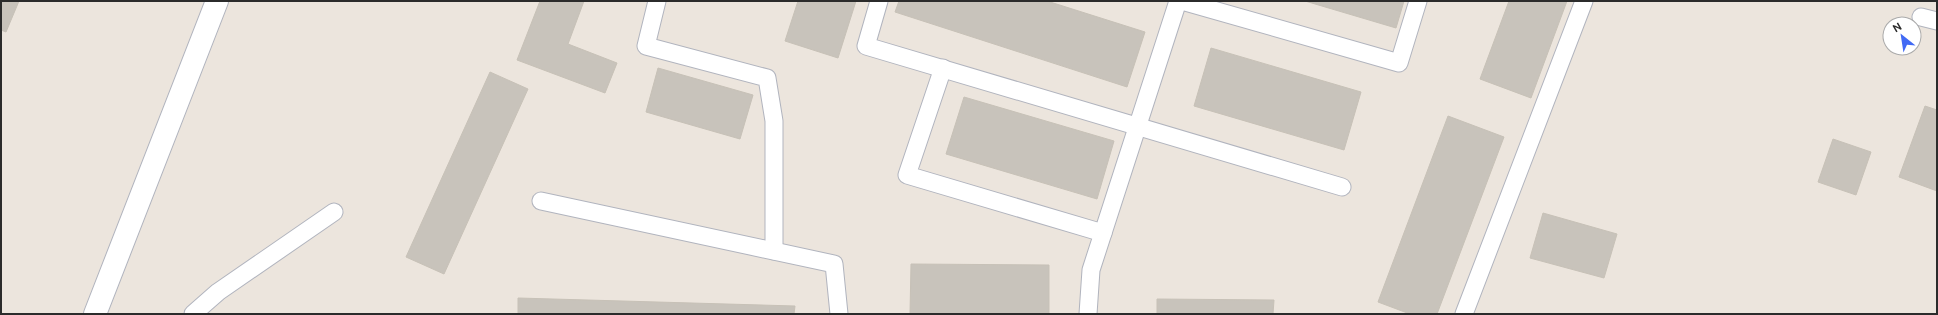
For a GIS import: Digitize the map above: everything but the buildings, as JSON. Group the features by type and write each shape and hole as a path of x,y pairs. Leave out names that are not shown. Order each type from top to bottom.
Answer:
{"street":[{"path":"95,314 217,1"}],"lane":[{"path":"657,1 646,46 767,78 774,121 774,251"},
{"path":"879,1 866,46 1342,187"},
{"path":"1088,314 1091,270 1178,1"},
{"path":"1182,1 1399,63 1418,1"},
{"path":"1464,314 1584,1"},
{"path":"1922,17 1937,21"},
{"path":"943,68 907,176 1103,233"},
{"path":"541,201 834,264 839,314"},
{"path":"193,314 218,292 334,212"}]}
